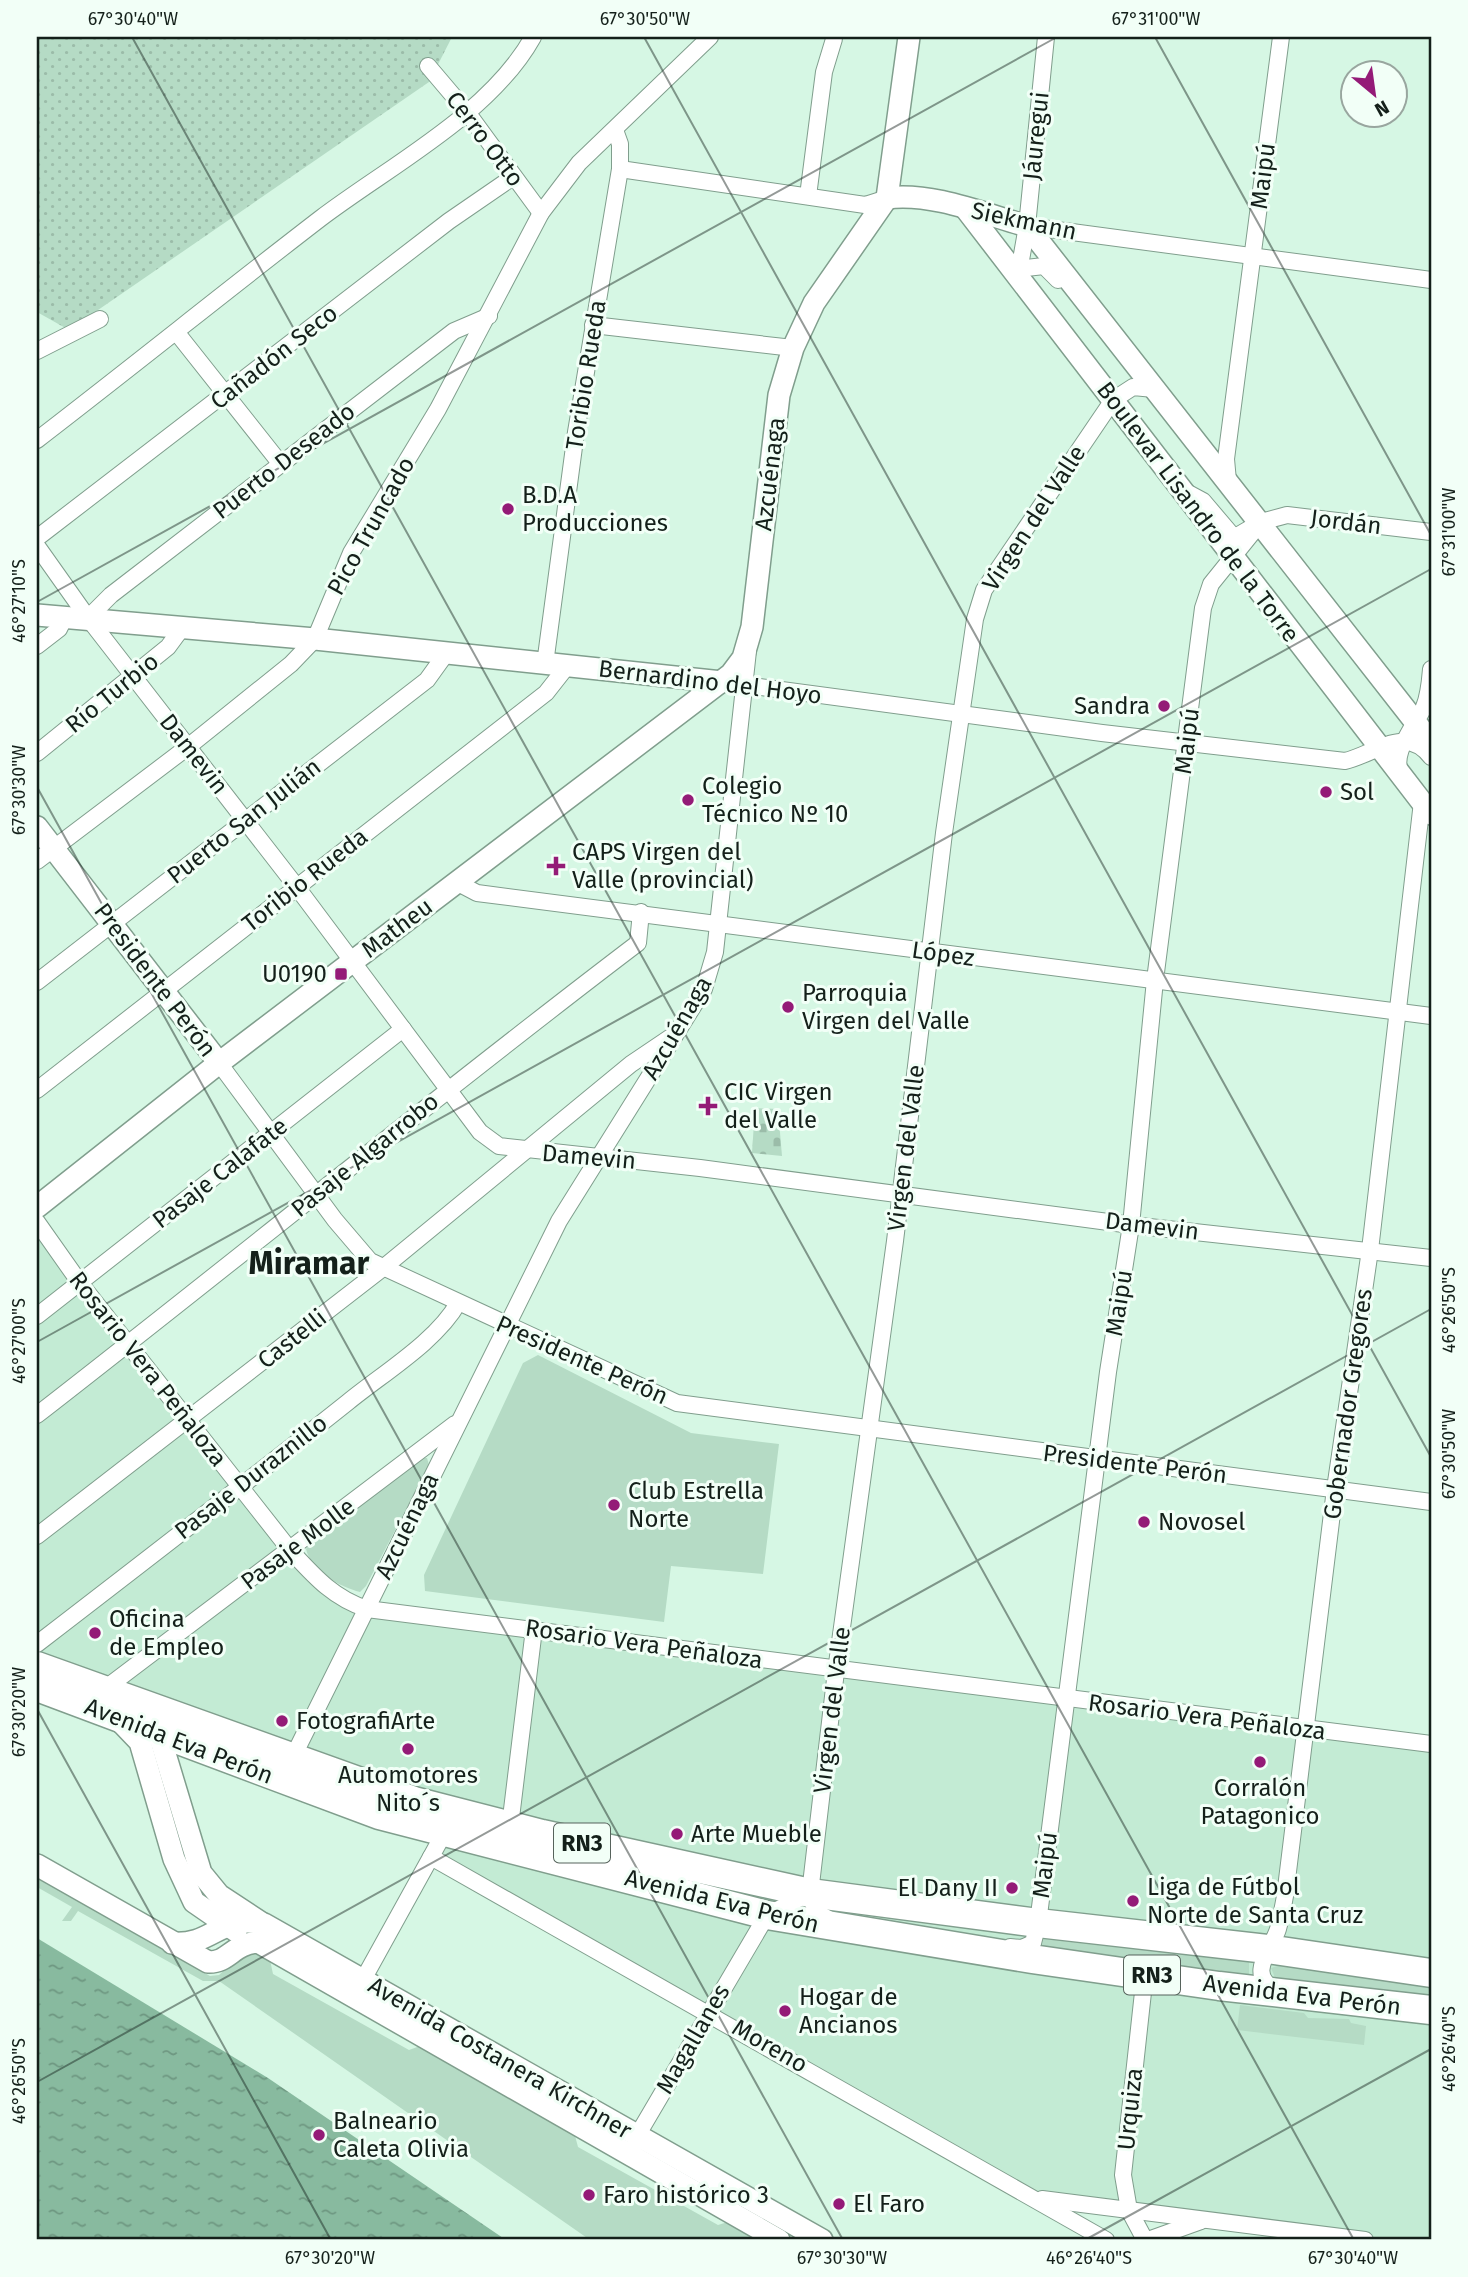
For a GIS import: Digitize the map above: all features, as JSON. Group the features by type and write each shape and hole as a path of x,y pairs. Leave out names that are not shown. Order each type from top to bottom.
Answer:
{"highway":[{"name":"Avenida Eva Perón","path":"37,1666 110,1701 149,1731 379,1815 444,1834 767,1915 951,1947 1281,1993 1428,2008"},
{"name":"Avenida Eva Perón","path":"37,1688 110,1701 218,1732 414,1801 444,1834"},
{"path":"149,1731 199,1735 218,1732"},
{"name":"Avenida Eva Perón","path":"444,1834 510,1826 810,1893 1267,1949 1431,1973"},
{"path":"951,1947 934,1936 936,1925 941,1922 993,1926 1008,1919"}],"street":[{"path":"37,440 320,219 467,113 499,85 533,37"},
{"name":"Pico Truncado","path":"45,854 189,746 291,664 315,639 351,553 438,409 541,213 579,163 710,37"},
{"name":"Azcuénaga","path":"292,1759 559,1221 704,989 711,971 779,395 793,348 827,281 873,222 887,198 909,37"},
{"name":"Jáuregui","path":"1018,277 1027,226 1046,37"},
{"name":"Maipú","path":"1228,481 1226,459 1281,37"},
{"path":"808,196 824,72 834,39"},
{"name":"Cerro Otto","path":"428,66 467,113 541,213"},
{"name":"Toribio Rueda","path":"545,664 593,325 620,169 621,144 615,130"},
{"name":"Siekmann","path":"620,169 865,205 903,196 966,209 1027,226 1431,279"},
{"name":"Cañadón Seco","path":"37,538 449,221 513,177"},
{"name":"Boulevar Lisandro de la Torre","path":"966,209 1185,492 1378,748 1428,805"},
{"name":"Boulevar Lisandro de la Torre","path":"1027,226 1431,742"},
{"path":"1018,277 1026,268 1044,266 1052,270 1074,301 1101,319"},
{"name":"Puerto Deseado","path":"88,618 111,595 454,331 489,316"},
{"path":"37,351 100,319"},
{"path":"593,325 793,348"},
{"path":"177,333 280,463"},
{"path":"1113,400 1133,387 1154,389"},
{"name":"Virgen del Valle","path":"810,1893 836,1671 975,619 984,590 1113,400"},
{"name":"Jordán","path":"1185,492 1203,501 1231,534 1237,536 1261,522 1287,515 1431,531"},
{"name":"Maipú","path":"951,1947 978,1941 1012,1947 1028,1946 1033,1943 1038,1923 1131,1225 1155,980 1205,598 1211,584 1261,522"},
{"name":"Damevin","path":"37,546 88,618 189,746 448,1088 490,1140 499,1146 900,1193 1131,1225 1431,1258"},
{"name":"Bernardino del Hoyo","path":"37,615 315,639 722,682 1345,761 1404,741"},
{"path":"37,646 59,629 65,617"},
{"name":"Río Turbio","path":"37,753 168,648 182,628"},
{"name":"Matheu","path":"37,1207 352,961 722,682 738,664 749,643"},
{"name":"Puerto San Julián","path":"37,982 244,819 427,680 445,654"},
{"name":"Toribio Rueda","path":"37,1090 546,693 568,665"},
{"path":"1401,775 1399,759 1404,741 1425,704 1431,669"},
{"path":"1404,741 1420,745 1431,757"},
{"name":"Gobernador Gregores","path":"1281,1993 1267,1984 1261,1968 1267,1949 1278,1932 1285,1896 1335,1489 1370,1250 1395,1012 1428,805"},
{"name":"Presidente Perón","path":"37,827 45,854 112,922 317,1196 361,1252 383,1268 677,1404 1431,1502"},
{"name":"López","path":"458,883 477,893 641,912 1431,1016"},
{"name":"Pasaje Algarrobo","path":"37,1415 317,1196 448,1088 638,943 641,912"},
{"name":"Pasaje Calafate","path":"37,1316 403,1029"},
{"name":"Castelli","path":"37,1536 383,1268 631,1064 676,1034"},
{"name":"Rosario Vera Peñaloza","path":"37,1222 127,1345 290,1550 331,1592 345,1601 367,1608 836,1671 1431,1744"},
{"name":"Pasaje Duraznillo","path":"37,1644 240,1488 440,1327 458,1303"},
{"name":"Pasaje Molle","path":"110,1701 290,1550 459,1421"},
{"path":"510,1826 534,1629"},
{"path":"149,1731 174,1859 194,1902 195,1917 188,1933 170,1943"},
{"path":"149,1731 201,1873 219,1895 261,1933"},
{"path":"344,1992 356,1991 363,1980 444,1834"},
{"name":"Moreno","path":"444,1834 708,2011 1106,2240"},
{"path":"37,1865 196,1957 216,1962 261,1933"},
{"path":"767,1915 810,1893 816,1912 825,1918 885,1937"},
{"path":"194,1902 225,1926"},
{"name":"Magallanes","path":"637,2136 708,2011 767,1915"},
{"path":"170,1943 196,1943 225,1926 248,1921 261,1933"},
{"name":"Avenida Costanera Kirchner","path":"261,1933 363,1980 637,2136 781,2233"},
{"name":"Avenida Costanera Kirchner","path":"261,1933 344,1992 649,2165 781,2233 822,2240"},
{"name":"Urquiza","path":"1145,1974 1123,2175 1129,2210 1146,2240"},
{"path":"637,2136 639,2151 649,2165"},
{"path":"1036,2198 1366,2240"},
{"path":"1146,2240 1207,2220"}],"shaded area":[{"path":"37,1222 187,1421 345,1601 1431,1744 1431,2240 1365,2240 1036,2198 431,1857 445,1834 37,1687"}],"green space":[{"path":"37,37 452,37 429,82 69,330 37,312"},
{"path":"755,1108 778,1109 782,1156 752,1153"},
{"name":"Club Estrella Norte","path":"538,1355 691,1433 779,1444 763,1574 671,1566 664,1622 425,1591 424,1575 523,1363"},
{"path":"419,1458 427,1458 429,1465 366,1586 360,1592 327,1577 309,1557 306,1549 312,1541"},
{"path":"37,1878 210,1976 219,1975 242,1954 258,1951 270,1960 273,1974 409,2050 420,2046 574,2132 578,2147 718,2225 731,2221 759,2240 590,2240 219,1981 203,1981 78,1911 71,1921 62,1921 72,1907 37,1887"},
{"path":"1043,1936 1249,1960 1249,1978 1042,1949"},
{"path":"1283,1964 1431,1983 1431,1999 1276,1980 1271,1968"},
{"path":"1240,2005 1304,2013 1308,2018 1349,2019 1351,2023 1366,2026 1364,2045 1237,2030"}],"water":[{"path":"37,1938 268,2078 506,2240 37,2240"}],"place":[{"name":"B.D.A Producciones","path":"508,509"},
{"name":"Sandra","path":"1164,706"},
{"name":"Sol","path":"1326,792"},
{"name":"Colegio Técnico Nº 10","path":"688,800"},
{"name":"CAPS Virgen del Valle (provincial)","path":"556,866"},
{"name":"U0190","path":"341,974"},
{"name":"Parroquia Virgen del Valle","path":"788,1007"},
{"name":"CIC Virgen del Valle","path":"708,1106"},
{"name":"Club Estrella Norte","path":"614,1505"},
{"name":"Novosel","path":"1144,1522"},
{"name":"Oficina de Empleo","path":"95,1633"},
{"name":"FotografiArte","path":"282,1721"},
{"name":"Automotores Nito´s","path":"408,1749"},
{"name":"Corralón Patagonico","path":"1260,1762"},
{"name":"Arte Mueble","path":"677,1834"},
{"name":"El Dany II","path":"1012,1888"},
{"name":"Liga de Fútbol Norte de Santa Cruz","path":"1133,1901"},
{"name":"Hogar de Ancianos","path":"785,2011"},
{"name":"Balneario Caleta Olivia","path":"319,2135"},
{"name":"Faro histórico 3","path":"589,2195"},
{"name":"El Faro","path":"839,2204"}],"district":[{"name":"Miramar","path":"309,1263"}]}
